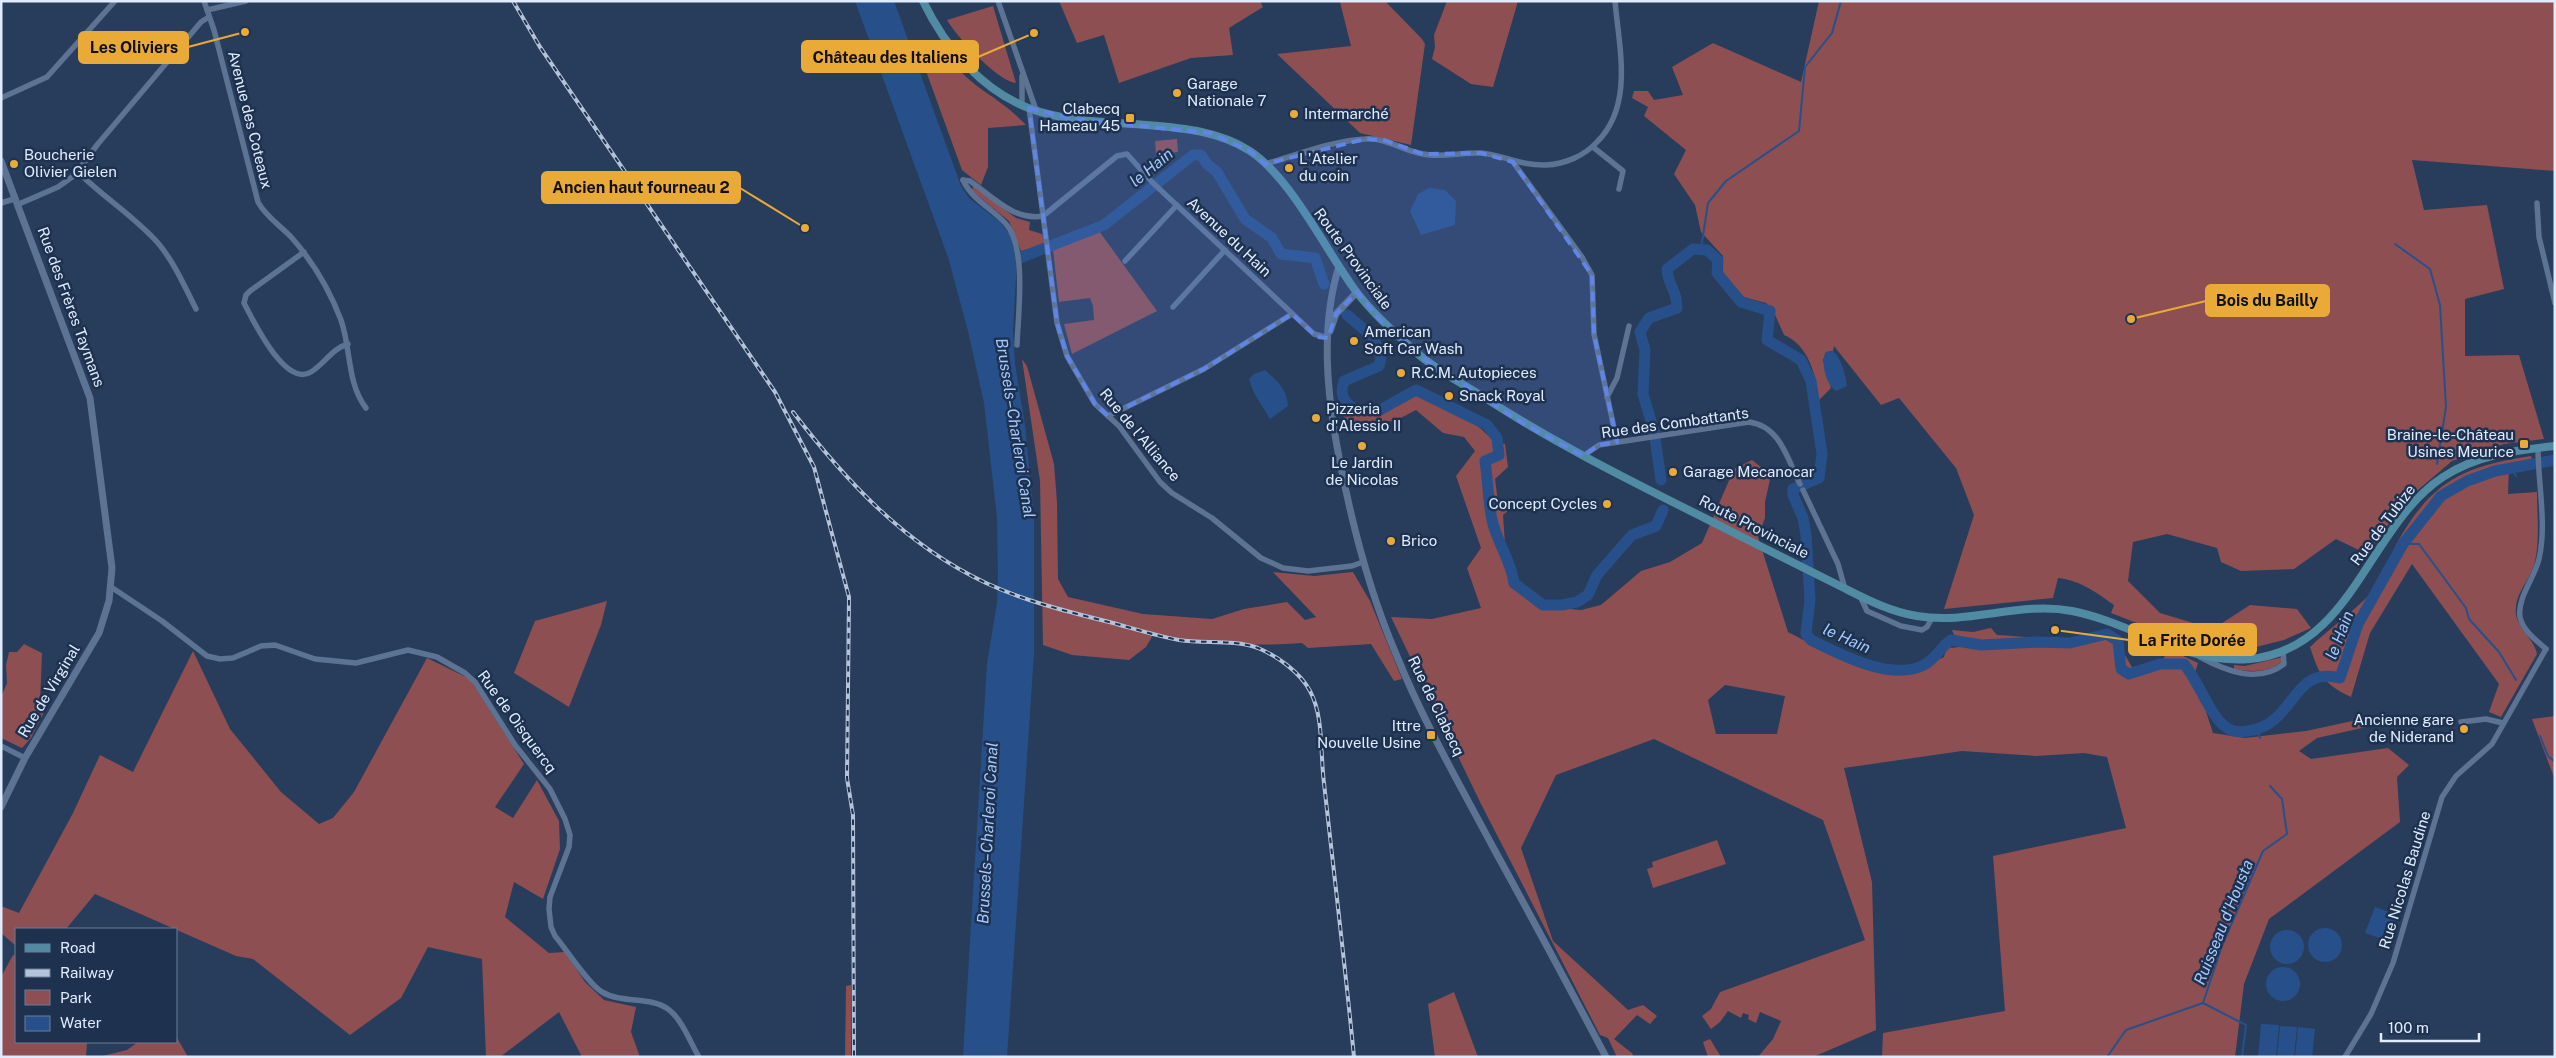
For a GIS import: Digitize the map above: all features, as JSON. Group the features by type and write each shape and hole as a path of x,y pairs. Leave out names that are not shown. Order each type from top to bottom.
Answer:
{"main road":[{"name":"Route Provinciale","path":"923,1 965,65 1002,94 1029,108 1073,119 1178,127 1210,133 1227,139 1250,151 1278,176 1357,292 1379,319 1424,359 1524,424 1583,456 1860,596 1900,612 1932,618 1959,617"},
{"name":"Rue de Tubize","path":"1959,617 2034,608 2066,610 2097,618 2196,654 2223,659 2247,659 2284,651 2312,634 2340,607 2411,506 2426,490 2444,476 2476,461 2555,446"}],"street":[{"path":"1,98 47,77 115,1"},
{"name":"Avenue des Coteaux","path":"204,1 214,30 258,202 268,216 304,252 336,308 348,344 354,386 366,408"},
{"path":"207,10 246,1"},
{"path":"998,1 1022,74 1029,108"},
{"path":"1265,164 1365,139 1384,140 1423,154 1481,153 1513,162 1548,165 1568,161 1593,147 1607,132 1616,115 1622,85 1615,1"},
{"path":"1,203 16,202 58,187 78,172 97,145 201,22 209,17"},
{"path":"1022,74 1029,108"},
{"name":"Rue de l'Alliance","path":"1029,108 1050,255 1056,323 1067,356 1095,404 1119,426 1160,482 1172,493 1212,518 1261,558 1283,568 1308,571 1352,566 1363,562"},
{"path":"1593,147 1623,171 1620,189"},
{"name":"Avenue du Hain","path":"1043,216 1117,156 1127,154 1159,189 1317,337 1328,338"},
{"name":"Rue des Frères Taymans","path":"1,161 90,398 110,552 111,587"},
{"path":"1513,162 1582,257 1592,275 1594,334 1618,442"},
{"path":"78,172 131,216 158,244 196,309"},
{"path":"1017,345 1019,257 1007,225 970,193 963,180 970,181 1020,216 1043,216"},
{"path":"2537,203 2539,238 2555,303"},
{"path":"1125,261 1177,205"},
{"path":"1173,307 1225,250"},
{"path":"304,252 250,291 246,295 244,303 273,354 295,372 304,374 311,372 341,346 348,344"},
{"name":"Rue de Clabecq","path":"1339,266 1329,310 1328,338 1334,429 1349,508 1363,562 1385,626 1416,700 1606,1057"},
{"name":"Rue de Clabecq","path":"1328,338 1336,314 1357,292"},
{"path":"1108,416 1204,369 1292,314"},
{"path":"1607,397 1617,378 1629,326"},
{"name":"Rue des Combattants","path":"1583,456 1599,445 1749,422 1762,424 1774,433 1800,484"},
{"path":"2538,448 2541,549 2535,574 2521,604 2520,613 2525,628 2546,649 2554,650"},
{"path":"1803,490 1838,564 1845,589"},
{"name":"Rue de Virginal","path":"1,807 25,758 99,633 111,587"},
{"name":"Rue de Oisquercq","path":"111,587 162,621 207,656 220,659 233,658 261,646 275,645 315,659 356,663 408,650 437,657 465,673 475,682 515,745 550,789 565,819 570,835 568,848 550,897 549,908 551,927 555,936 592,984 601,991 625,1001 660,1004 668,1009 674,1015 699,1057"},
{"name":"Route Provinciale","path":"1860,596 1868,611 1901,626 1922,630 1927,627 1932,618"},
{"name":"Rue Nicolas Baudine","path":"2345,1057 2371,1014 2393,964 2442,797 2456,776 2487,750 2546,649"},
{"name":"Rue de Tubize","path":"2196,654 2220,667 2252,675 2271,672 2284,664 2284,651"},
{"path":"2462,722 2486,719 2503,723"},
{"path":"1,746 25,758"}],"highlighted area":[{"path":"1029,108 1073,119 1210,133 1250,151 1265,164 1365,139 1384,140 1423,154 1481,153 1513,162 1592,275 1594,334 1617,442 1599,445 1583,456 1524,424 1424,359 1379,319 1357,292 1336,314 1328,338 1317,337 1292,314 1204,369 1108,416 1095,404 1067,356 1057,323"}],"green space":[{"path":"1059,1 1260,1 1263,7 1229,28 1233,55 1191,58 1119,83 1104,35 1077,43"},
{"path":"1385,1 1425,44 1411,145 1360,133 1277,54 1351,46 1340,2"},
{"path":"1447,1 1518,1 1493,87 1471,84 1432,59 1435,47 1434,35"},
{"path":"1819,1 2555,1 2555,171 2412,160 2424,210 2487,205 2504,289 2465,299 2465,356 2519,355 2544,439 2504,444 2452,461 2405,501 2367,554 2336,539 2294,569 2241,571 2221,562 2217,548 2167,534 2133,542 2128,581 2160,613 2213,629 2250,605 2297,609 2311,628 2284,640 2248,649 2204,649 2111,613 2114,605 2101,596 2074,581 2058,578 2053,598 1944,609 1974,515 1956,468 1899,398 1881,405 1834,346 1833,351 1826,352 1823,360 1831,388 1819,400 1810,362 1800,346 1784,335 1773,310 1766,303 1740,296 1723,273 1723,256 1701,232 1695,205 1674,174 1686,150 1644,116 1648,107 1632,98 1634,91 1648,91 1654,100 1683,95 1672,67 1713,43 1801,82"},
{"path":"993,6 1016,83 988,67 959,37 947,20"},
{"path":"937,42 950,60 966,76 1026,125 988,128 988,167 981,185 962,170 918,49"},
{"path":"1177,139 1178,152 1156,154 1155,141"},
{"path":"973,186 1016,218 1030,222 1029,230 1042,234 1045,244 1021,251 1009,221 972,191"},
{"path":"1099,231 1157,311 1072,354 1064,324 1094,320 1093,306 1090,298 1059,302 1053,250"},
{"path":"1022,359 1027,366 1054,464 1057,502 1058,579 1068,597 1143,614 1212,619 1244,609 1287,602 1305,620 1316,617 1273,572 1314,576 1353,572 1370,601 1402,679 1394,681 1371,644 1308,648 1302,643 1265,645 1227,644 1153,635 1146,647 1129,660 1072,655 1043,645 1040,481"},
{"path":"1410,392 1445,406 1467,418 1495,443 1505,444 1508,467 1495,479 1498,502 1511,501 1515,505 1503,515 1505,544 1500,556 1507,561 1510,580 1518,591 1536,606 1581,610 1601,605 1641,571 1670,562 1702,543 1734,469 1752,460 1771,475 1765,502 1765,518 1758,537 1788,632 1844,661 1916,671 1944,657 1949,639 1951,648 1959,647 1952,630 1973,632 1991,628 1997,635 2048,639 2073,638 2098,632 2117,641 2133,669 2163,660 2168,649 2198,663 2195,672 2201,681 2199,690 2213,733 2245,738 2306,731 2357,720 2380,724 2317,738 2299,751 2311,759 2388,748 2409,765 2397,777 2400,822 2269,919 2244,984 2235,1057 1882,1057 1883,1033 2005,1011 1993,856 2126,828 2107,757 2084,753 2036,756 1962,751 1844,768 1872,882 1876,1030 1813,1057 1758,1057 1773,1039 1781,1021 1760,1012 1756,1023 1748,1019 1749,1015 1743,1013 1741,1018 1728,1011 1720,1022 1711,1029 1702,1016 1711,1009 1720,992 1865,940 1823,820 1654,739 1556,775 1521,848 1553,941 1628,1010 1643,1005 1657,1016 1650,1024 1637,1015 1614,1039 1633,1054 1632,1057 1617,1057 1608,1038 1600,1035 1481,804 1391,617 1432,619 1481,608 1467,568 1481,548 1456,476 1475,451 1464,437 1443,433 1416,410 1395,421 1349,422 1336,409 1338,404 1349,410 1367,414 1383,409","holes":["1725,685 1785,696 1777,734 1716,734 1708,700"]},
{"path":"2531,456 2533,463 2509,466 2508,494 2537,492 2537,553 2531,573 2517,601 2516,614 2537,654 2501,717 2489,712 2499,684 2412,564 2370,633 2351,697 2328,683 2316,664 2310,647 2356,608 2374,589 2397,543 2423,505 2436,491 2451,480 2468,472 2486,465"},
{"path":"607,601 601,625 569,707 514,673 535,621"},
{"path":"24,644 42,653 40,704 44,712 31,738 22,748 1,738 1,697 7,683 6,665 9,652 17,652"},
{"path":"193,651 230,729 281,792 319,824 333,818 354,792 427,658 470,679 524,764 495,807 513,818 537,780 559,821 560,849 543,899 514,882 505,917 549,953 565,952 585,982 604,1000 636,1007 631,1032 640,1057 582,1057 559,1012 500,1057 486,1057 482,959 428,947 401,998 350,1035 253,959 236,956 178,930 178,928 172,928 95,894 67,928 15,928 15,945 1,933 1,906 19,913 73,813 100,755 133,772"},
{"path":"2283,657 2283,661 2266,670 2234,669 2234,665 2245,666"},
{"path":"2555,716 2555,780 2532,719"},
{"path":"1717,840 1726,864 1653,888 1647,869 1653,867 1652,862"},
{"path":"13,955 15,956 15,1043 87,1043 86,1057 1,1057 1,977"},
{"path":"851,985 851,1057 845,1057 846,986"},
{"path":"1454,992 1478,1057 1435,1057 1428,1004"},
{"path":"1710,1039 1721,1057 1708,1057 1703,1042"},
{"path":"178,1040 188,1057 98,1057 127,1050 137,1043 178,1043"}],"water":[{"name":"Brussels–Charleroi Canal","path":"855,1 894,1 961,186 969,198 1000,222 1010,235 1017,258 1013,331 1015,364 1025,425 1034,517 1034,653 1007,1057 963,1057 987,664 997,603 998,580 997,517 984,403 968,331 948,257"},
{"path":"1429,188 1445,190 1456,201 1455,225 1421,235 1410,211 1418,194"},
{"path":"1833,351 1841,363 1847,386 1836,391 1829,384 1824,367 1826,352"},
{"path":"1265,370 1283,390 1288,406 1270,419 1254,393 1249,379 1254,374"},
{"path":"2375,907 2397,915 2388,941 2365,933"},
{"path":"2325,928 2337,933 2342,945 2337,957 2325,962 2313,957 2308,945 2313,933"},
{"path":"2287,930 2299,935 2304,947 2299,959 2287,964 2275,959 2270,947 2275,935"},
{"path":"2283,967 2295,972 2300,984 2295,996 2283,1001 2271,996 2266,984 2271,972"},
{"path":"2261,1024 2279,1025 2276,1057 2258,1057"},
{"path":"2280,1026 2297,1027 2294,1057 2277,1057"},
{"path":"2298,1027 2315,1029 2312,1057 2295,1057"}],"waterway":[{"path":"1701,249 1708,203 1726,181 1799,131 1805,67 1832,33 1841,1"},
{"name":"le Hain","path":"1007,263 1104,225 1193,155 1201,155 1207,164 1217,172 1245,219 1272,238 1281,254 1315,258 1324,284"},
{"path":"2395,244 2430,269 2440,305 2446,407 2437,464"},
{"name":"le Hain","path":"1661,480 1654,431 1643,394 1645,350 1640,332 1649,318 1677,308 1676,296 1669,280 1667,269 1693,249 1707,250 1718,260 1717,273 1741,302 1770,311 1767,340 1801,360 1811,381 1822,454 1819,478 1793,489 1793,495 1803,518 1806,535 1810,600 1806,634 1811,640 1851,659 1882,668 1897,670 1911,669 1924,665 1933,659 1943,646 1951,640 1981,645 2038,642 2070,643 2107,634 2118,641 2121,669 2129,674 2160,664 2184,664 2190,671 2216,717 2229,729 2241,732 2264,726 2276,718 2302,687 2312,680 2324,676 2340,678 2358,624 2403,544 2441,496 2467,481 2495,471 2555,460"},
{"name":"le Hain","path":"1347,315 1374,338 1381,358 1379,366 1344,381 1342,394 1345,401 1351,407 1355,410 1380,410 1416,390 1487,425 1497,438 1499,455 1485,461 1494,528 1510,567 1514,583 1543,605 1562,605 1577,602 1588,595 1597,575 1632,535 1656,526 1663,510"},
{"path":"2511,468 2516,476"},
{"path":"2403,544 2419,544 2466,608 2469,619 2499,652 2516,680"},
{"name":"Ruisseau d'Housta","path":"2258,730 2260,738"},
{"path":"2540,736 2548,756 2555,762"},
{"name":"Ruisseau d'Housta","path":"2242,1057 2246,1025 2203,1003 2222,946 2263,851 2287,834 2282,799 2270,786"},
{"path":"2107,1057 2126,1030 2203,1003"}],"railway":[{"path":"513,1 540,47 775,392 814,467 849,597 847,778 853,815 854,1057"},
{"path":"793,412 834,462 879,509 929,550 957,568 1017,596 1048,606 1179,640 1239,644 1258,648 1273,655 1300,677 1310,691 1318,712 1320,724 1324,783 1354,1057"}],"place":[{"name":"Les Oliviers","path":"245,32"},
{"name":"Château des Italiens","path":"1034,33"},
{"name":"Garage Nationale 7","path":"1177,93"},
{"name":"Intermarché","path":"1294,114"},
{"name":"Clabecq Hameau 45","path":"1130,118"},
{"name":"Boucherie Olivier Gielen","path":"14,164"},
{"name":"L'Atelier du coin","path":"1289,168"},
{"name":"Ancien haut fourneau 2","path":"805,228"},
{"name":"Bois du Bailly","path":"2131,319"},
{"name":"American Soft Car Wash","path":"1354,341"},
{"name":"R.C.M. Autopieces","path":"1401,373"},
{"name":"Snack Royal","path":"1449,396"},
{"name":"Pizzeria d'Alessio II","path":"1316,418"},
{"name":"Braine-le-Château Usines Meurice","path":"2524,444"},
{"name":"Le Jardin de Nicolas","path":"1362,446"},
{"name":"Garage Mecanocar","path":"1673,472"},
{"name":"Concept Cycles","path":"1607,504"},
{"name":"Brico","path":"1391,541"},
{"name":"La Frite Dorée","path":"2055,630"},
{"name":"Ancienne gare de Niderand","path":"2464,729"},
{"name":"Ittre Nouvelle Usine","path":"1431,735"}]}
